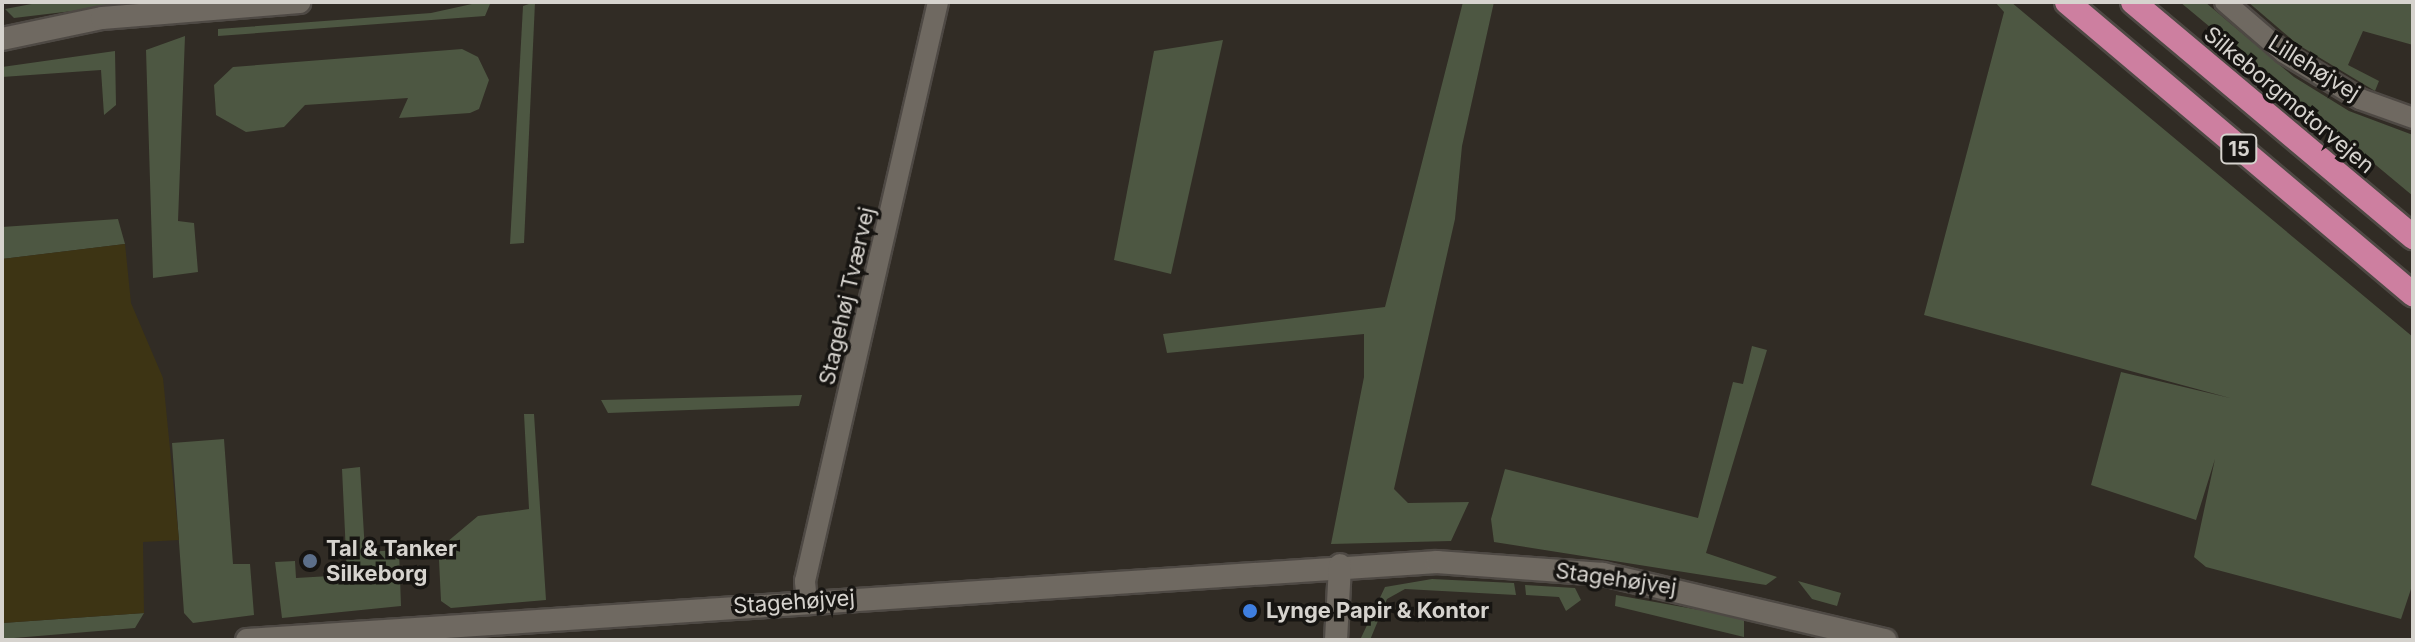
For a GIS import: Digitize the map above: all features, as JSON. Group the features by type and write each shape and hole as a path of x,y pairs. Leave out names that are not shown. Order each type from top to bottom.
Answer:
{"highway":[{"name":"15","path":"2067,2 2413,294"},
{"name":"Silkeborgmotorvejen","path":"2133,2 2413,237"}],"street":[{"path":"2,39 102,18 299,2"},
{"name":"Stagehøj Tværvej","path":"807,601 805,581 938,2"},
{"name":"Lillehøjvej","path":"2225,2 2284,53 2360,99 2413,118"},
{"name":"Stagehøjvej","path":"247,640 1340,565 1437,562 1603,574 1885,640"},
{"path":"1336,640 1340,565"}],"green space":[{"path":"42,2 148,2 14,18 5,9"},
{"path":"481,2 490,4 485,16 218,36 218,29 431,13"},
{"path":"535,2 524,243 510,244 523,6"},
{"path":"1463,2 1494,2 1462,146 1455,219 1394,489 1408,503 1469,502 1451,541 1331,544 1364,377 1364,334 1167,353 1163,334 1385,307"},
{"path":"1995,2 2011,2 2413,337 2413,583 2401,619 2206,567 2194,557 2215,459 2196,520 2091,485 2121,372 2230,398 1924,315 2004,12"},
{"path":"2180,2 2205,2 2294,77 2349,111 2413,135 2413,196"},
{"path":"2248,2 2413,2 2413,45 2363,31 2348,65 2379,81 2375,91 2297,44"},
{"path":"185,36 178,221 194,223 198,272 153,278 146,50"},
{"path":"1223,40 1171,274 1114,260 1154,51"},
{"path":"462,49 478,57 489,80 479,109 470,113 399,118 408,98 305,105 284,127 246,132 216,115 214,85 233,67"},
{"path":"115,51 116,105 104,115 101,70 2,77 2,67"},
{"path":"118,219 125,244 2,259 2,227"},
{"path":"1752,346 1767,350 1706,553 1777,577 1766,585 1494,542 1491,519 1505,469 1698,518 1733,382 1743,384"},
{"path":"802,395 799,406 608,413 601,400"},
{"path":"524,414 534,414 546,600 451,608 441,601 439,560 447,542 478,516 529,509"},
{"path":"224,439 233,564 250,564 254,615 193,623 184,613 172,443"},
{"path":"360,467 365,552 399,550 401,606 282,618 275,562 295,561 296,578 347,575 342,469"},
{"path":"1432,579 1514,583 1516,595 1405,589 1387,599 1370,640 1360,640 1385,587"},
{"path":"1798,581 1841,593 1837,606 1812,599"},
{"path":"1525,585 1575,588 1581,600 1566,611 1559,597 1526,595"},
{"path":"1616,595 1744,618 1744,637 1615,606"},
{"path":"144,613 135,628 2,639 2,623"}],"sand":[{"path":"125,244 131,303 163,378 179,540 143,542 144,613 2,623 2,259"}],"place":[{"name":"Tal & Tanker Silkeborg","path":"310,561"},
{"name":"Lynge Papir & Kontor","path":"1250,611"}]}
